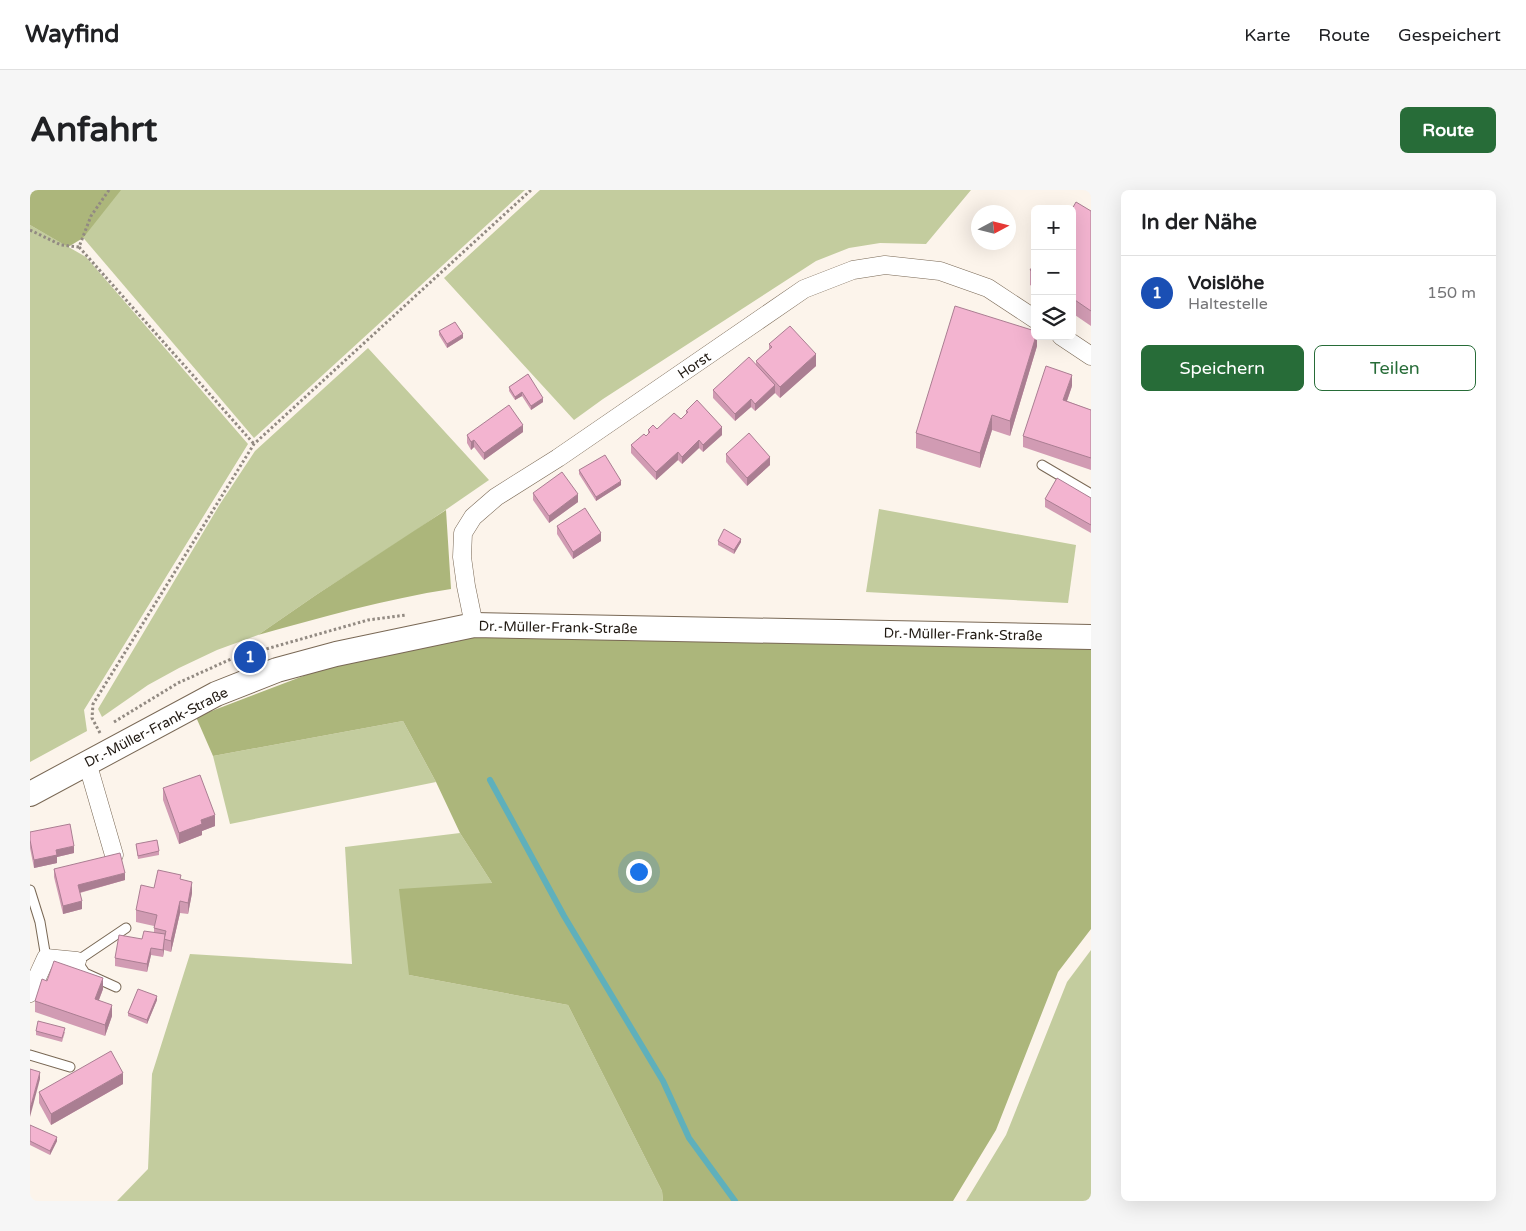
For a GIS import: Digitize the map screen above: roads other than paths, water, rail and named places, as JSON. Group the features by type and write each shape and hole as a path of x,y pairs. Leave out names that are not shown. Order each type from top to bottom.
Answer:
{"main road":[{"name":"Dr.-Müller-Frank-Straße","path":"30,794 216,694 277,670 336,654 474,625 1091,637"}],"street":[{"name":"Horst","path":"474,625 462,557 463,533 473,517 496,496 558,458 804,289 853,270 885,265 940,271 988,288 1031,316"},
{"path":"1067,340 1091,356"},
{"path":"87,762 114,855"},
{"path":"30,993 46,958 77,961"}],"lane":[{"path":"1042,465 1091,494"},
{"path":"30,890 40,922 46,958"},
{"path":"116,987 85,973 77,961 126,928"},
{"path":"30,1055 70,1067"}],"waterway":[{"path":"490,780 564,916 663,1081 689,1138 735,1201"}],"place":[{"name":"Voislöhe","path":"250,657"}]}
